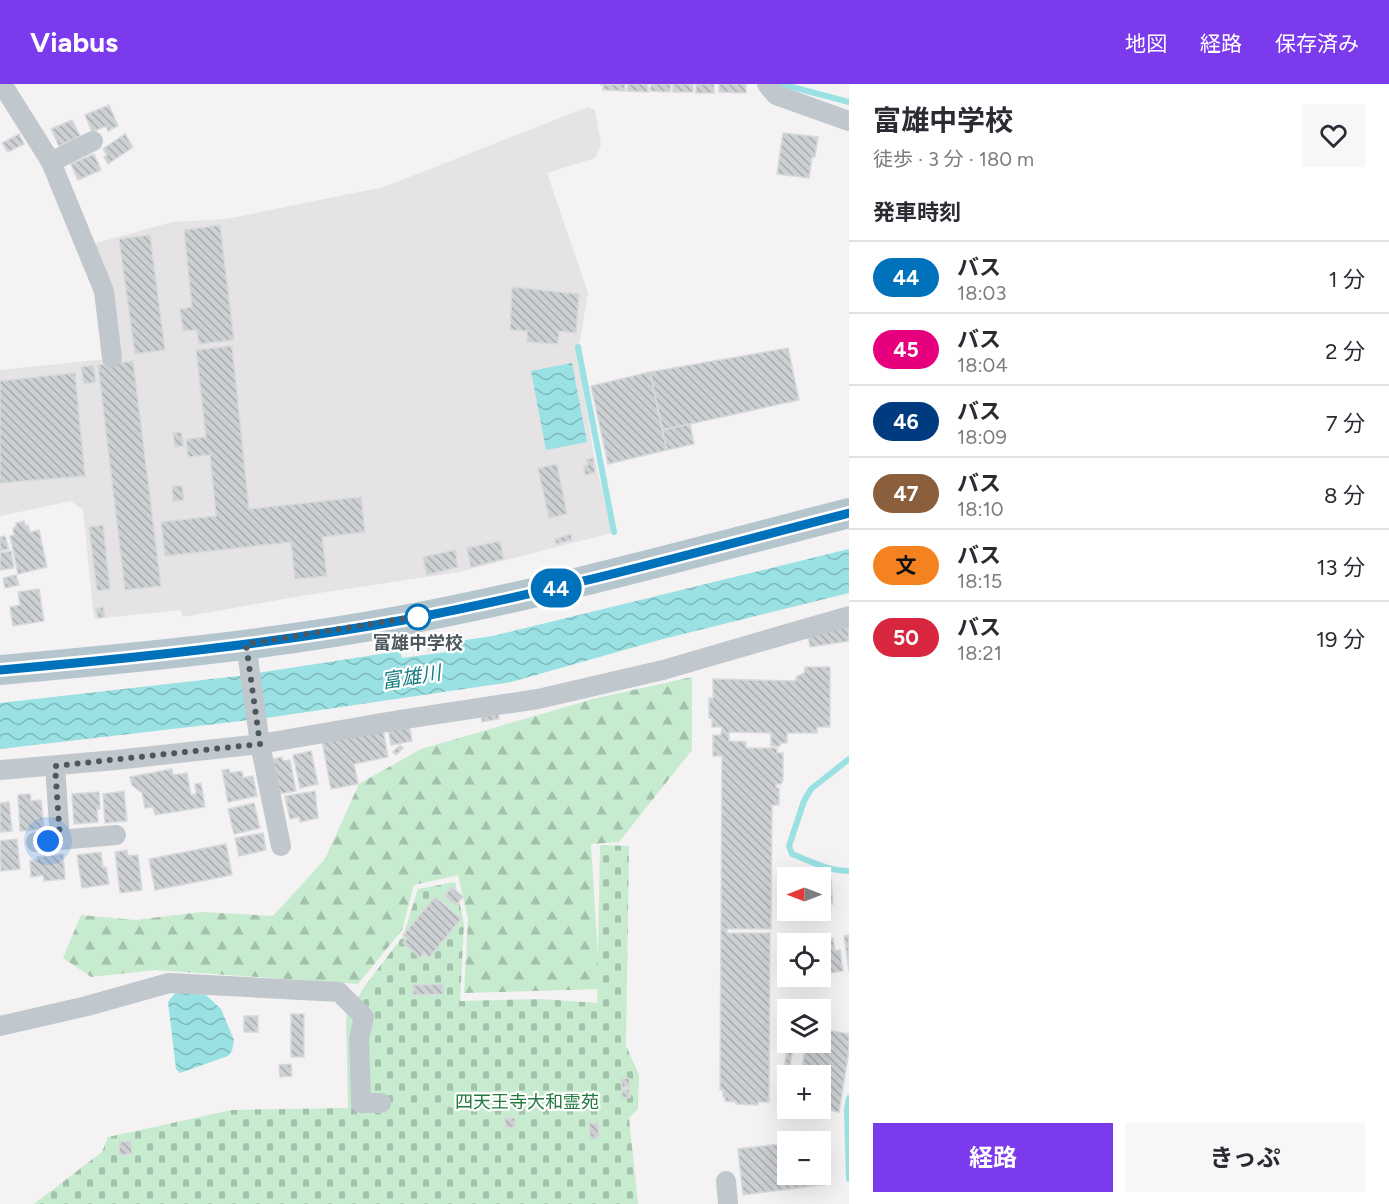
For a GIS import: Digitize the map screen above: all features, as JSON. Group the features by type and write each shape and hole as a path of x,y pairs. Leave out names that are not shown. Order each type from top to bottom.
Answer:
{"main road":[{"path":"0,670 139,658 247,655 561,587 849,513"}],"street":[{"path":"2,84 51,162 104,291 112,358"},
{"path":"767,84 776,95 849,121"},
{"path":"51,162 93,141"},
{"path":"0,770 260,744 537,699 663,670 849,616"},
{"path":"247,655 260,744 281,846"},
{"path":"55,766 60,839"},
{"path":"36,842 116,835"},
{"path":"0,1026 87,1006 169,983 339,992 364,1017 359,1039 361,1103 381,1103"},
{"path":"726,1181 728,1204"}],"shaded area":[{"path":"588,107 595,110 601,145 595,158 547,173 588,293 578,352 593,451 612,533 459,572 182,617 181,610 94,619 83,510 71,501 0,516 0,370 116,358 89,245 172,222 226,219 384,187"}],"green space":[{"path":"692,677 692,750 619,842 591,844 600,989 464,993 468,919 458,875 414,885 402,930 358,984 156,970 91,977 63,958 81,915 135,920 202,912 273,916 325,859 359,784 421,749 593,699"},
{"name":"四天王寺大和霊苑","path":"600,845 629,846 626,1046 639,1075 638,1109 629,1118 638,1204 34,1204 102,1152 108,1137 232,1110 348,1108 346,1018 364,987 403,936 418,889 455,882 464,924 460,1001 542,999 597,1003"}],"water":[{"path":"572,363 587,442 546,450 531,371"},
{"name":"富雄川","path":"849,549 849,593 663,639 511,682 266,718 0,749 0,703 238,676 400,651 402,658 446,652 445,643 493,636"},
{"path":"176,992 206,995 221,1009 234,1040 232,1051 228,1056 180,1073 176,1069 168,1002"}],"building":[{"path":"625,84 625,91 603,90 603,85 600,85"},
{"path":"628,84 648,84 648,92 627,91"},
{"path":"651,84 671,84 670,92 650,91"},
{"path":"673,84 693,84 693,92 673,92"},
{"path":"696,84 714,84 714,93 696,93"},
{"path":"719,84 746,84 746,93 719,92"},
{"path":"109,105 118,126 108,131 106,126 92,132 85,115"},
{"path":"72,120 80,136 59,146 51,129"},
{"path":"783,133 818,137 809,178 777,174"},
{"path":"19,134 24,144 8,152 2,143"},
{"path":"125,134 133,147 108,164 104,157 107,155 103,149"},
{"path":"94,154 101,170 78,180 71,164"},
{"path":"220,225 234,340 199,344 197,330 183,331 180,309 192,307 184,230"},
{"path":"150,235 165,350 135,354 119,239"},
{"path":"512,287 579,294 576,333 559,331 558,344 527,342 527,331 510,330"},
{"path":"232,346 249,509 361,497 365,532 322,537 327,576 295,579 291,542 165,556 161,522 216,516 210,455 188,457 186,439 206,437 196,350"},
{"path":"788,348 799,400 662,430 650,372"},
{"path":"133,361 161,586 125,590 98,365"},
{"path":"93,365 96,382 84,384 81,367"},
{"path":"650,372 667,450 608,464 591,386"},
{"path":"75,373 85,476 0,483 0,381"},
{"path":"690,424 694,444 667,450 662,430"},
{"path":"181,432 184,446 175,447 173,433"},
{"path":"593,458 595,473 585,475 584,466 588,465 586,459"},
{"path":"557,464 567,514 549,518 538,468"},
{"path":"172,486 182,486 184,500 173,501"},
{"path":"24,521 30,532 39,530 47,567 18,574 10,536 14,535 13,528 16,527 16,523"},
{"path":"103,525 110,589 97,591 89,527"},
{"path":"571,534 572,540 556,544 555,539"},
{"path":"5,536 9,549 0,551 0,537"},
{"path":"500,541 504,559 471,567 467,548"},
{"path":"455,550 458,567 427,575 423,557"},
{"path":"11,551 14,568 0,570 0,553"},
{"path":"16,575 19,585 5,588 3,578"},
{"path":"39,589 44,621 13,626 10,607 20,605 18,592"},
{"path":"103,607 105,617 98,618 96,609"},
{"path":"849,623 849,641 810,647 807,631"},
{"path":"437,643 438,650 429,651 428,645"},
{"path":"805,667 830,667 830,727 817,727 817,733 787,733 787,743 780,743 780,746 771,746 771,733 729,732 729,741 746,742 746,748 777,748 777,753 783,753 783,780 781,784 776,784 776,788 779,788 779,805 772,805 771,929 727,929 727,933 770,933 769,1102 758,1102 758,1105 736,1104 736,1102 725,1101 723,1090 720,1090 722,756 713,756 713,735 721,735 722,727 712,727 712,718 709,718 709,698 713,698 713,679 796,681 796,677 804,673"},
{"path":"497,708 499,719 482,722 480,711"},
{"path":"409,724 412,741 391,745 388,728"},
{"path":"383,729 388,757 354,764 358,784 331,789 322,741"},
{"path":"400,745 403,748 396,755 393,752"},
{"path":"311,751 318,784 300,788 293,755"},
{"path":"282,757 283,761 290,760 296,791 280,794 273,759"},
{"path":"172,769 173,775 187,773 191,795 196,794 195,784 201,783 205,807 155,815 153,807 145,808 142,793 132,785 130,777"},
{"path":"229,769 230,773 242,771 243,778 253,776 257,796 228,802 222,770"},
{"path":"124,791 127,821 105,823 103,794"},
{"path":"315,791 318,818 300,822 299,817 290,819 285,796"},
{"path":"99,792 98,822 74,824 72,794"},
{"path":"30,794 31,801 41,800 44,829 20,831 18,795"},
{"path":"9,802 12,831 0,832 0,803"},
{"path":"254,803 260,828 234,834 228,809"},
{"path":"263,833 266,850 239,856 235,838"},
{"path":"17,839 20,869 1,871 0,841"},
{"path":"226,844 232,875 155,890 149,859"},
{"path":"127,850 128,856 138,855 142,890 120,893 115,852"},
{"path":"101,852 103,868 106,867 109,884 82,888 77,855"},
{"path":"63,854 65,879 44,881 43,875 31,877 30,861 37,860 37,857"},
{"path":"831,879 833,904 831,904"},
{"path":"452,887 463,897 456,905 444,896"},
{"path":"435,897 461,919 429,958 424,953 420,958 403,943 407,939 403,935"},
{"path":"849,935 849,971 844,936"},
{"path":"831,938 833,938 835,951 840,950 843,971 831,973"},
{"path":"443,984 443,994 413,995 413,985"},
{"path":"291,1014 304,1014 304,1057 291,1057"},
{"path":"244,1016 258,1016 258,1032 244,1032"},
{"path":"831,1031 849,1034 849,1050 839,1112 831,1110 831,1065 803,1065 804,1053 831,1053"},
{"path":"786,1053 792,1053 790,1065 785,1065"},
{"path":"291,1064 292,1076 280,1077 279,1065"},
{"path":"629,1078 630,1086 622,1087 621,1079"},
{"path":"629,1089 630,1097 622,1098 622,1090"},
{"path":"505,1118 515,1118 515,1128 505,1127"},
{"path":"589,1123 598,1123 599,1137 590,1138"},
{"path":"131,1141 132,1154 119,1155 119,1142"},
{"path":"777,1144 777,1185 821,1185 743,1195 738,1149"}],"waterway":[{"path":"781,84 849,102"},
{"path":"578,347 614,532"},
{"path":"849,759 811,789 804,801 789,846 792,854 827,867 849,871"},
{"path":"849,1098 847,1110 849,1179"}],"bus line":[{"name":"44","path":"0,670 139,658 404,620 561,587 849,513"}],"place":[{"name":"富雄中学校","path":"418,617"}],"route":[{"path":"48,841 60,839 55,766 260,744 246,644 426,615 418,617"}]}
